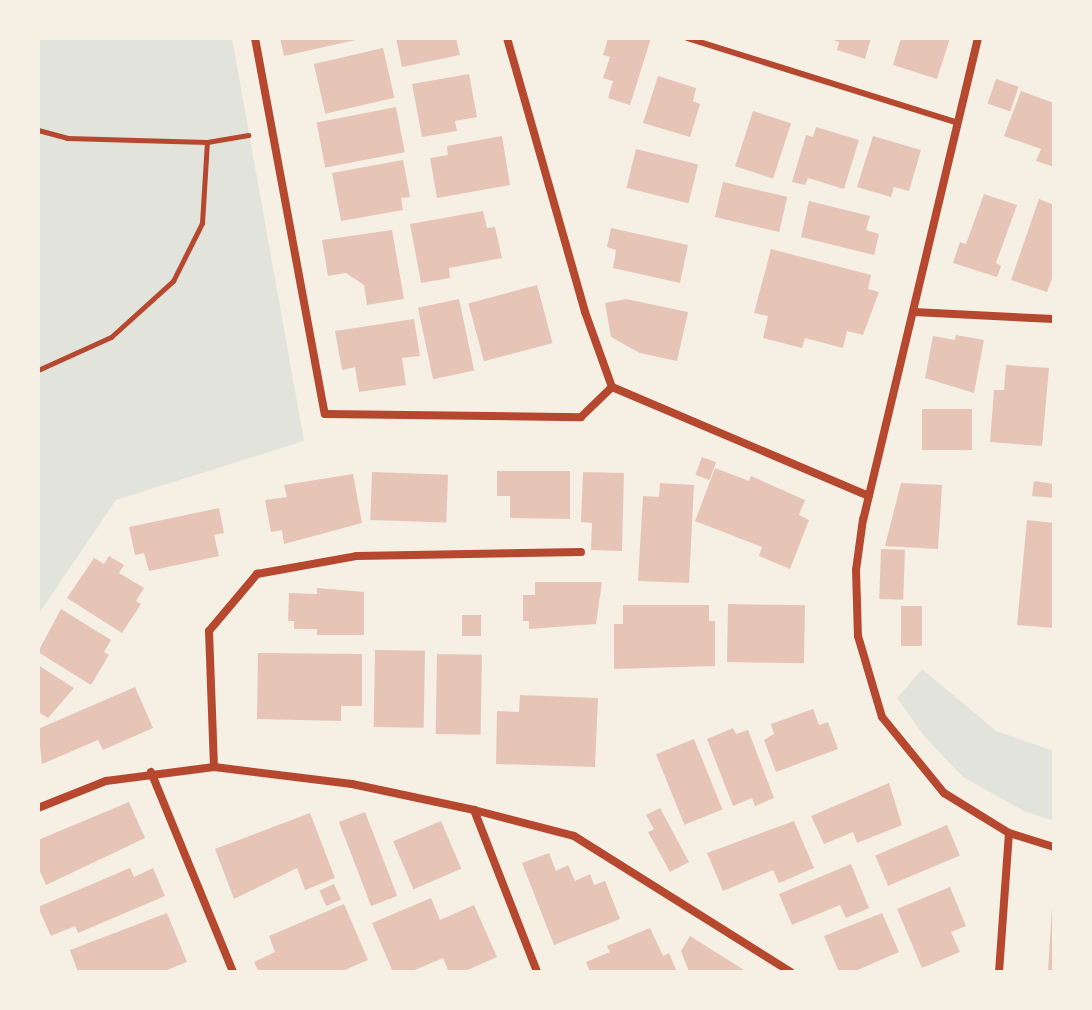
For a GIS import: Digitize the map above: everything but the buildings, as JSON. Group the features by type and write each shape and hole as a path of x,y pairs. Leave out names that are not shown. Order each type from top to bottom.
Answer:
{"street":[{"path":"255,38 325,414 581,417 612,387"},
{"path":"507,38 585,312 612,387 869,496"},
{"path":"978,38 869,496 856,570 858,636 882,717 944,793 1009,833 1054,847"},
{"path":"914,312 1054,319"},
{"path":"214,767 209,631 257,574 357,556 581,552"},
{"path":"38,808 106,781 151,772 214,767 352,784 474,810 574,836 791,972"},
{"path":"151,772 233,972"},
{"path":"474,810 537,972"},
{"path":"999,972 1009,833"}],"lane":[{"path":"687,38 958,123"}],"path":[{"path":"38,130 67,138 207,142 272,131"},
{"path":"38,370 111,337 173,281 202,223 207,142"}],"shaded area":[{"path":"38,38 232,38 304,441 116,500 38,615"},
{"path":"922,669 996,731 1054,751 1054,821 1024,811 963,777 924,736 897,698"}]}
